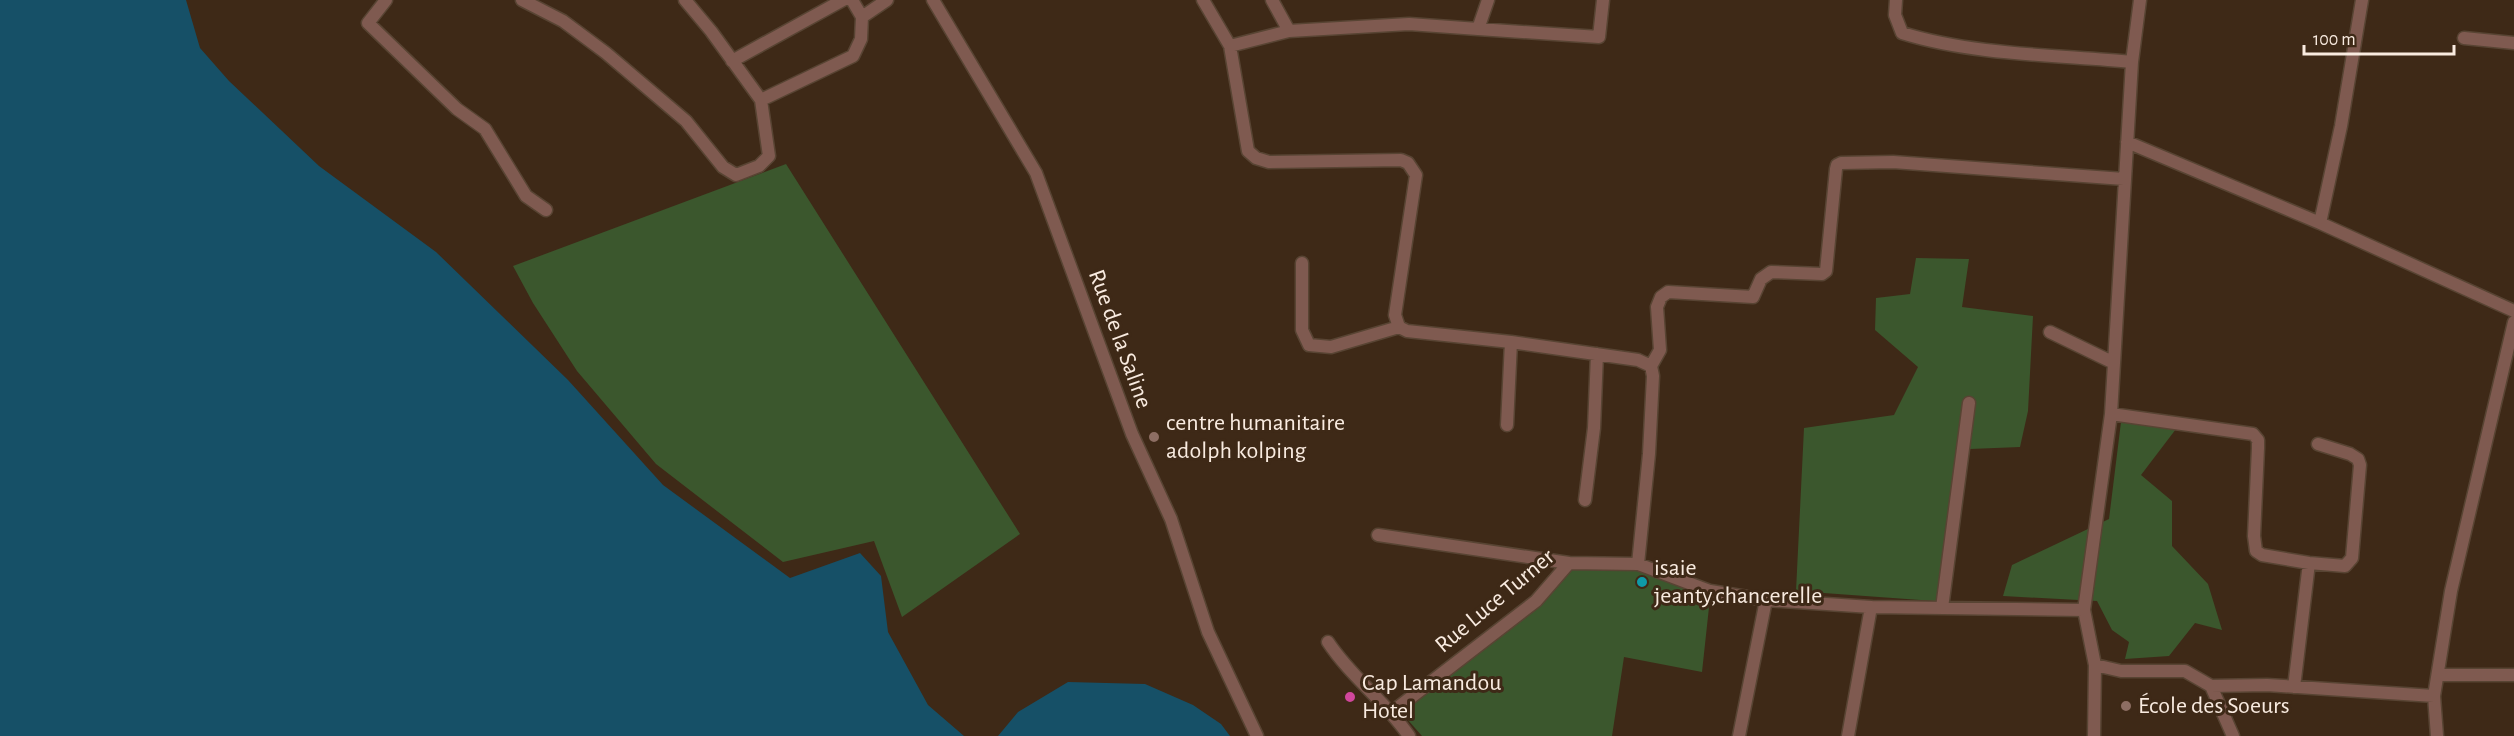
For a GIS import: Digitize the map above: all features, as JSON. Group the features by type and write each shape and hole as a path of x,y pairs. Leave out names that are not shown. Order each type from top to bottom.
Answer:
{"street":[{"path":"386,0 368,23 457,109 485,129 526,196 546,210"},
{"path":"522,0 563,21 606,52 686,121 723,167 735,175 759,166 770,156 761,100 711,31 685,0"},
{"path":"732,61 843,0"},
{"path":"761,100 853,56 861,39 862,17 852,0"},
{"path":"862,17 886,0"},
{"name":"Rue de la Saline","path":"933,0 1036,173 1116,393 1171,519 1208,632 1257,736"},
{"path":"1203,0 1230,46 1248,151 1256,158 1269,162 1401,160 1408,163 1416,175 1395,315 1399,327 1407,332 1511,342 1638,360 1651,366"},
{"path":"1272,0 1289,31"},
{"path":"1478,29 1488,0"},
{"path":"1230,46 1289,31 1409,24 1599,37 1604,0"},
{"path":"1896,0 1895,15 1902,33 1920,39 1973,48 2132,62"},
{"path":"2094,736 2095,664 2084,610 2110,414 2132,62 2140,0"},
{"path":"2320,223 2341,126 2362,0"},
{"path":"2464,38 2514,43"},
{"path":"2127,141 2320,223 2514,311"},
{"path":"1638,564 1649,454 1653,376 1651,366 1660,350 1657,307 1661,297 1668,292 1753,297 1761,279 1771,272 1822,274 1826,271 1836,169 1841,163 1893,162 2124,179"},
{"path":"1302,263 1302,330 1309,345 1330,347 1399,327"},
{"path":"2437,736 2434,696 2451,591 2514,322"},
{"path":"2050,332 2114,363"},
{"path":"1507,425 1511,342"},
{"path":"1585,500 1594,428 1597,354"},
{"path":"1942,608 1969,404"},
{"path":"2110,414 2253,434 2258,440 2254,536 2256,551 2262,555 2309,563 2345,566 2352,558 2360,478 2358,459 2350,454 2318,444"},
{"path":"1378,535 1569,563"},
{"name":"Rue Luce Turner","path":"1392,712 1536,601 1569,563 1638,564 1710,591 1766,600 1871,607 2084,610"},
{"path":"2294,687 2309,563"},
{"path":"1739,736 1766,600"},
{"path":"1848,736 1871,607"},
{"path":"1328,642 1339,659 1392,712 1409,736"},
{"path":"2095,664 2121,671 2185,670 2211,686 2294,687 2434,696"},
{"path":"2438,675 2514,675"},
{"path":"2211,686 2233,736"}],"green space":[{"path":"786,164 1020,534 902,617 874,541 783,562 656,464 577,371 533,303 513,266"},
{"path":"1916,258 1969,259 1962,307 2033,316 2028,411 2020,447 1970,449 1948,602 1796,591 1804,428 1894,415 1918,367 1875,330 1876,298 1910,294"},
{"path":"2121,422 2176,429 2141,475 2172,501 2172,546 2208,584 2222,630 2195,623 2169,656 2125,659 2129,642 2112,630 2097,601 2003,596 2012,565 2109,519"},
{"path":"1571,566 1647,570 1710,598 1702,672 1624,657 1612,736 1422,736 1400,711"}],"water":[{"path":"0,0 186,0 200,48 229,81 319,166 436,252 568,380 663,485 790,578 860,553 881,576 888,632 928,705 964,736 0,736"},
{"path":"1068,682 1145,684 1193,705 1221,724 1230,736 998,736 1018,712"}],"place":[{"name":"centre humanitaire adolph kolping","path":"1154,437"},
{"name":"isaie jeanty,chancerelle","path":"1642,582"},
{"name":"Cap Lamandou Hotel","path":"1350,697"},
{"name":"École des Soeurs","path":"2126,706"}]}
